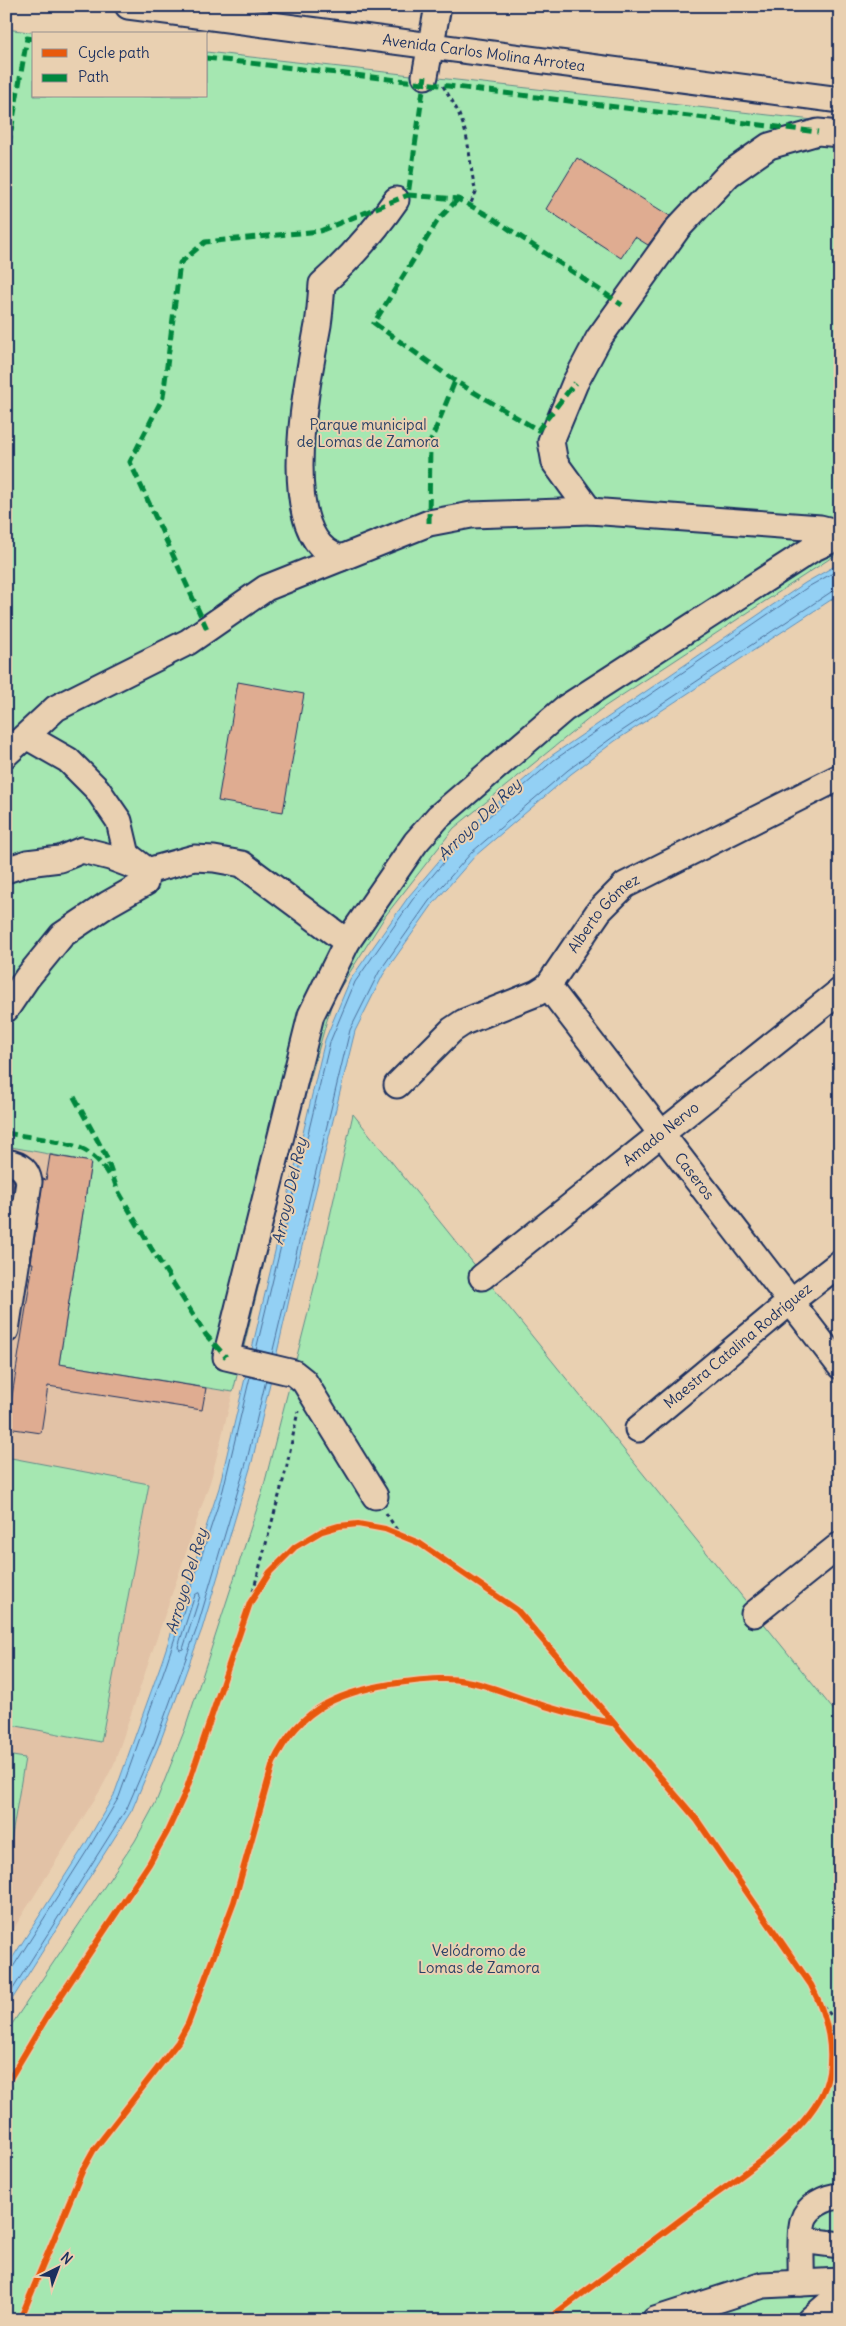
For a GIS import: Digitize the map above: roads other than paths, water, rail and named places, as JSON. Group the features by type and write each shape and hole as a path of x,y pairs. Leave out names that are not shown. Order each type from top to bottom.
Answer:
{"street":[{"name":"Avenida Carlos Molina Arrotea","path":"128,6 840,100"},
{"path":"434,81 431,47 438,6"},
{"path":"590,511 555,463 551,441 575,384 599,338 678,228 729,174 769,146 818,132 840,134"},
{"path":"341,558 332,556 318,546 304,516 299,449 311,353 318,325 322,284 349,260 374,232 396,200"},
{"path":"6,754 56,708 188,642 266,588 429,523 471,515 590,511 820,528 840,534"},
{"path":"375,1496 299,1377 226,1357 306,1029 328,976 346,942 426,829 547,723 595,688 787,565 840,534"},
{"path":"26,736 68,760 97,789 119,821 127,855 147,871"},
{"name":"Alberto Gómez","path":"397,1085 452,1030 464,1022 537,993 548,986 599,911 624,885 840,777"},
{"path":"6,870 28,863 60,858 82,850 147,871 194,858 242,864 346,942"},
{"path":"6,1009 27,978 62,935 108,904 145,883 147,871"},
{"name":"Caseros","path":"548,986 840,1366"},
{"name":"Amado Nervo","path":"482,1277 840,990"},
{"path":"6,1162 21,1167 25,1171 29,1182 6,1330"},
{"name":"Maestra Catalina Rodríguez","path":"638,1429 790,1302 840,1263"},
{"path":"754,1614 840,1545"},
{"path":"801,2283 803,2220 810,2208 837,2194"},
{"path":"802,2240 840,2245"},
{"path":"656,2320 763,2285 840,2281"},
{"path":"810,2320 840,2294"}],"water":[{"path":"840,563 840,594 615,741 571,774 475,856 433,904 383,975 355,1031 292,1287 252,1462 202,1629 159,1745 132,1810 6,2009 6,1968 86,1843 114,1795 162,1661 219,1488 325,1040 350,980 409,896 461,835 551,756 805,583"}],"park label":[{"name":"Parque municipal de Lomas de Zamora","path":"368,434"},
{"name":"Velódromo de Lomas de Zamora","path":"479,1960"}],"water label":[{"name":"Arroyo Del Rey","path":"479,819"},
{"name":"Arroyo Del Rey","path":"289,1191"},
{"name":"Arroyo Del Rey","path":"186,1581"}]}
